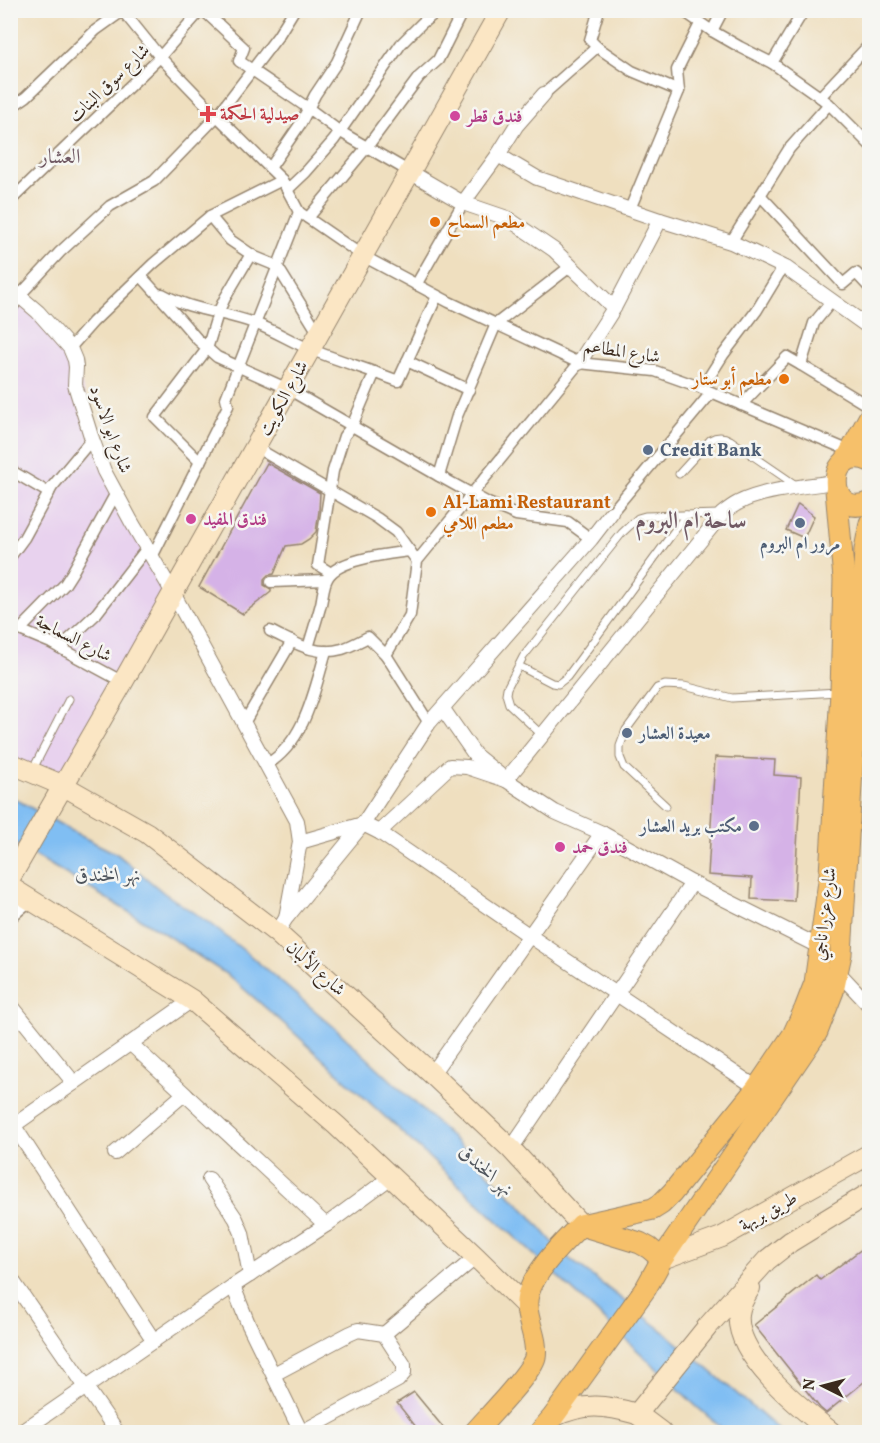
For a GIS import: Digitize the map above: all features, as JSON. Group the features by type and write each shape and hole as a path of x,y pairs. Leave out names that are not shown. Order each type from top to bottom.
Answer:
{"main road":[{"name":"شارع الكويت","path":"12,879 501,10"},
{"path":"870,416 836,475 836,486 845,501 860,505 870,502"},
{"path":"847,457 870,461"},
{"name":"شارع عزرا ناجي","path":"581,1225 646,1212 661,1204 672,1193 757,1088 793,1035 814,983 830,874 841,692 844,579 836,486"},
{"name":"شارع عزرا ناجي","path":"547,1425 646,1288 662,1259 817,1032 833,991 841,954 864,674 865,550 870,523"},
{"name":"شارع الألبان","path":"10,763 31,772 60,791 147,833 282,925 511,1149 581,1225"},
{"path":"12,879 31,900 192,1000 336,1125 526,1307"},
{"name":"طريق بريهة","path":"662,1259 722,1237 870,1154"},
{"name":"طريق بريهة","path":"637,1414 708,1326 767,1260 790,1242 870,1193"},
{"path":"475,1432 528,1371 535,1358 535,1344 526,1307 528,1292 532,1282 564,1242 581,1225 640,1243 662,1259"},
{"path":"767,1260 743,1300 739,1315 741,1332 757,1363 801,1409 831,1432"},
{"path":"547,1425 571,1409 615,1407 637,1414 661,1432"}],"street":[{"name":"شارع سوق البنات","path":"10,201 160,57 202,10"},
{"path":"202,10 244,48 239,61 252,71 339,131 463,203 507,218 554,250 614,308"},
{"path":"10,311 15,292 110,206 154,181 217,116 278,36 294,10"},
{"path":"270,168 301,123 315,94 337,62 361,10"},
{"path":"15,292 45,319 70,348 93,322 153,264 210,216 284,185 306,172 339,131 401,44 439,10"},
{"path":"60,648 96,614 149,553 200,462 228,406 226,398 277,266 304,215 367,147 419,76 438,60 463,10"},
{"path":"596,10 598,13 590,40 597,47 632,71 679,91"},
{"path":"682,10 700,24 772,63 825,101 870,146"},
{"path":"712,31 723,10"},
{"path":"772,63 804,10"},
{"path":"10,108 26,97 96,30 123,11 160,57 270,168 304,215"},
{"path":"630,209 679,91 677,70 700,24"},
{"path":"731,242 789,149 870,44"},
{"path":"416,285 463,203 516,126 544,94 597,47"},
{"path":"498,155 537,178 731,242 783,267 870,328"},
{"path":"760,195 843,284 856,273 870,288"},
{"name":"شارع المطاعم","path":"304,215 363,256 416,285 579,363 655,371 741,405 847,457"},
{"path":"210,216 230,240 251,254 277,266 315,341"},
{"path":"386,656 410,615 417,561 579,363 614,308 660,220"},
{"path":"200,462 155,417 207,349 218,313 251,254"},
{"path":"439,476 457,416 496,324 571,266"},
{"path":"282,925 363,824 429,723 591,539 706,391 723,356 758,310 783,267"},
{"path":"141,276 198,340 217,357 288,389 472,494 516,515 568,522 591,539"},
{"path":"154,290 175,302 193,308 315,341 375,372 398,381 437,296"},
{"path":"801,365 814,322 832,302"},
{"name":"شارع ابو الاسود","path":"70,348 76,367 75,385 104,471 297,821 300,842"},
{"path":"741,405 787,357 870,407"},
{"path":"407,361 469,390"},
{"path":"308,648 322,602 324,578 318,565 333,471 344,436 352,426 375,372"},
{"path":"10,557 24,538 48,493 92,439"},
{"path":"255,447 392,528 417,561"},
{"path":"10,470 48,493"},
{"path":"506,780 722,514 738,503 753,497 800,488 836,486"},
{"path":"16,628 69,579 116,493"},
{"path":"271,582 324,578 353,562 373,556 410,551"},
{"name":"شارع السماجة","path":"16,628 60,648 123,682"},
{"path":"270,631 320,652 342,649 368,637 386,656 429,723"},
{"path":"244,723 292,641"},
{"path":"266,765 274,760 296,737 306,716 326,651"},
{"path":"443,708 476,755 506,780 555,812 602,833 692,883 820,947"},
{"path":"379,832 450,766 466,767 506,780"},
{"path":"282,925 300,842 363,824 379,832 757,1088"},
{"path":"432,1074 602,833"},
{"path":"511,1149 692,883"},
{"path":"10,918 31,900"},
{"path":"838,972 870,1006"},
{"path":"154,1341 12,1127 192,1000"},
{"path":"10,1004 74,1083"},
{"path":"131,1044 326,1225"},
{"path":"115,1153 184,1094"},
{"path":"21,1432 326,1225 391,1177"},
{"path":"209,1179 236,1219 242,1233 250,1275"},
{"path":"384,1334 476,1257"},
{"path":"10,1276 117,1432"},
{"path":"233,1286 247,1321 302,1432 398,1380 404,1373 404,1365 384,1334 358,1330 274,1374"}],"lane":[{"path":"680,474 710,440 722,437 730,440 800,488"},
{"path":"542,735 509,704 507,688 523,657 631,524 645,516 722,514"},
{"path":"519,666 552,683 558,684 567,677 686,515"},
{"path":"666,806 624,767 620,757 620,746 626,730 657,688 665,685 684,686 732,698 841,692"},
{"path":"31,772 69,699"}],"shaded area":[{"path":"10,282 70,348 116,493 173,593 64,786 11,763"}],"water":[{"name":"نهر الخندق","path":"10,796 117,854 164,893 209,923 247,953 334,1027 457,1142 527,1212 562,1253 666,1333 782,1432 726,1432 289,1028 229,976 162,932 11,841"}],"building":[{"path":"267,463 320,493 316,532 301,544 286,546 274,574 264,579 264,585 271,589 271,592 243,614 199,587"},
{"name":"مرور ام البروم","path":"798,504 814,516 804,538 786,530"},
{"name":"مكتب بريد العشار","path":"715,757 775,760 774,775 801,777 794,901 751,899 752,878 708,875"},
{"path":"870,1243 870,1377 826,1413 754,1325 816,1275 820,1280"},
{"path":"414,1392 447,1432 420,1432 397,1403"}],"place":[{"name":"صيدلية الحكمة","path":"208,114"},
{"name":"فندق قطر","path":"455,116"},
{"name":"مطعم السماح","path":"435,222"},
{"name":"مطعم أبو ستار","path":"784,379"},
{"name":"Credit Bank","path":"648,450"},
{"name":"Al-Lami Restaurant مطعم اللامي","path":"431,512"},
{"name":"فندق المفيد","path":"191,519"},
{"name":"مرور ام البروم","path":"800,523"},
{"name":"معيدة العشار","path":"627,733"},
{"name":"مكتب بريد العشار","path":"754,826"},
{"name":"فندق حمد","path":"560,847"}],"district":[{"name":"العشار","path":"60,156"},
{"name":"ساحة ام البروم","path":"691,520"}]}
